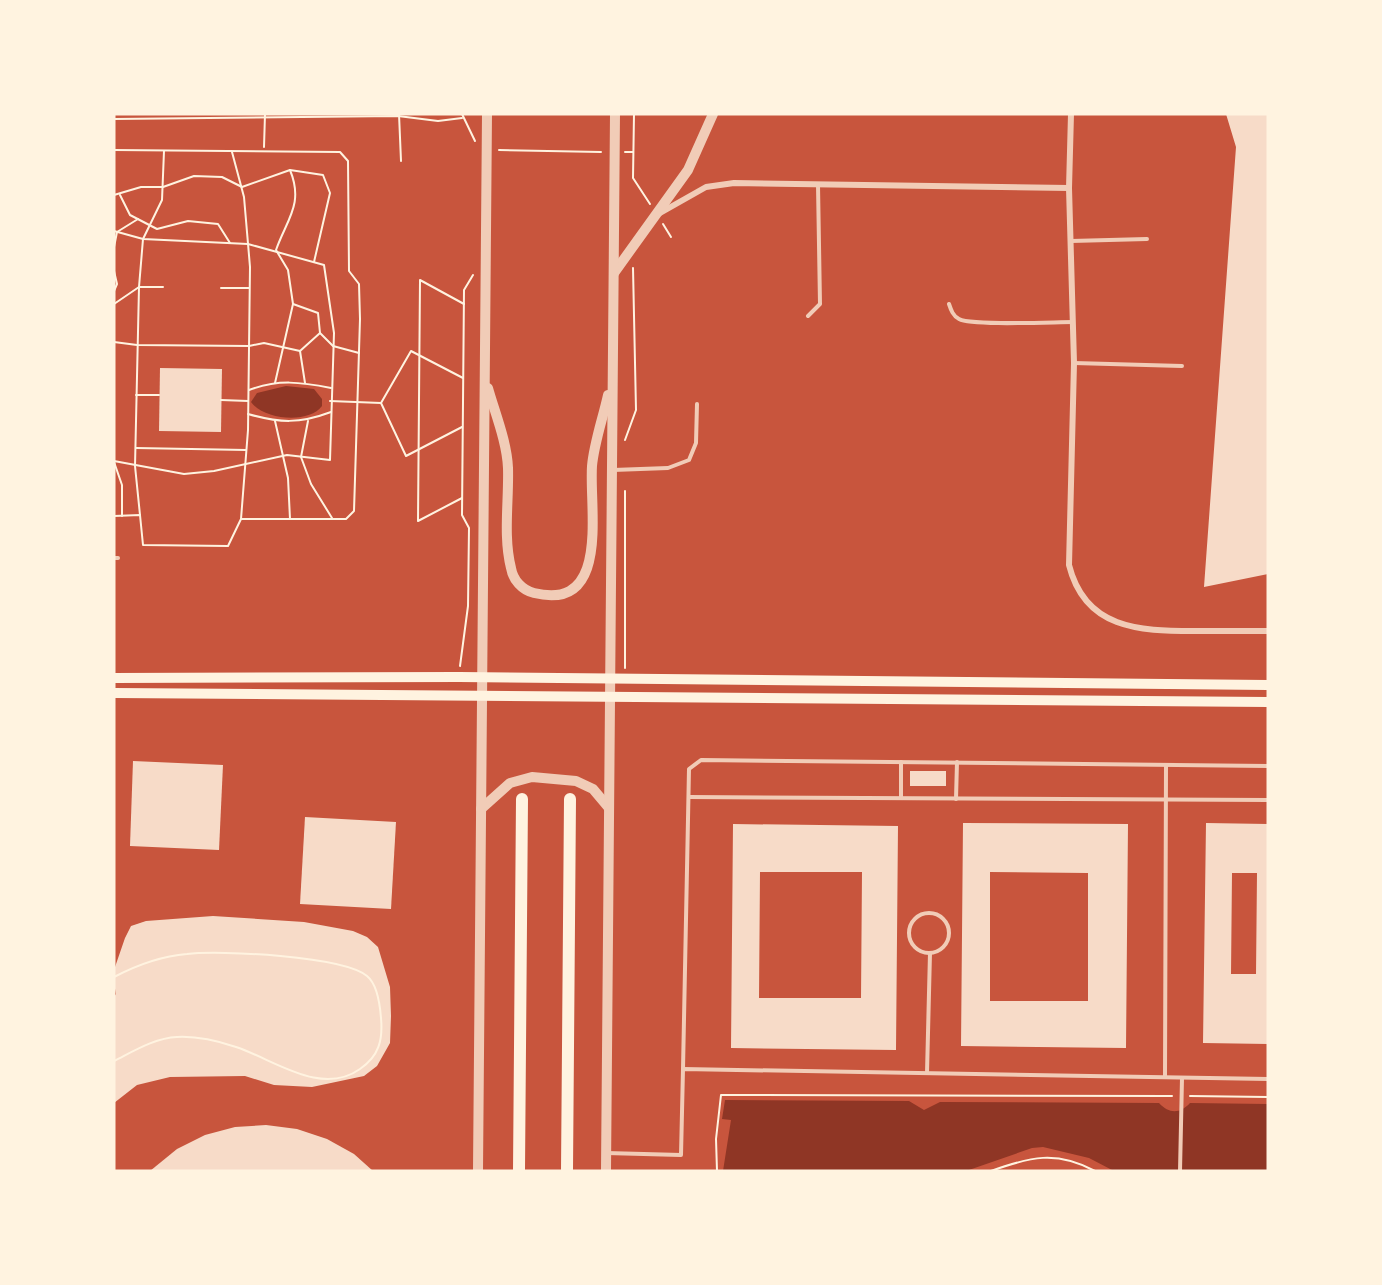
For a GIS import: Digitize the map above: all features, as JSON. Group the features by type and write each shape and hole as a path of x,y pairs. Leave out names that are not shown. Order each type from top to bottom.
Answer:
{"main road":[{"path":"114,678 482,677 1268,685"},
{"path":"114,693 1268,702"},
{"path":"519,1171 522,799"},
{"path":"567,1171 570,799"}],"street":[{"path":"478,1171 485,373 481,150 487,114"},
{"path":"606,1171 612,375 619,152 615,114"},
{"path":"614,273 688,170 713,114"},
{"path":"1071,114 1069,188 1074,363 1069,565 1073,582 1090,605 1118,625 1146,631 1268,631"},
{"path":"657,215 706,187 734,183 1069,188"},
{"path":"485,373 508,465 508,548 511,569 517,584 532,593 549,595 564,594 581,583 588,570 592,465 612,375"},
{"path":"481,809 510,783 532,777 576,781 593,789 609,808"}],"lane":[{"path":"808,316 813,314 820,304 818,185"},
{"path":"1071,241 1147,239"},
{"path":"949,304 952,313 960,320 995,323 1073,322"},
{"path":"1074,363 1182,366"},
{"path":"612,470 668,468 688,460 696,443 697,404"},
{"path":"606,1153 681,1155 689,769 702,760 1268,766"},
{"path":"901,762 901,798"},
{"path":"956,799 957,762"},
{"path":"1165,1077 1166,765"},
{"path":"689,796 1268,800"},
{"path":"930,914 937,915 946,924 949,937 942,948 930,953 918,950 909,933 918,917 930,914"},
{"path":"927,1073 930,953"},
{"path":"683,1068 1268,1079"},
{"path":"1180,1171 1182,1078"}],"path":[{"path":"132,114 132,119"},
{"path":"154,119 155,114"},
{"path":"634,114 633,178 642,192"},
{"path":"114,119 398,115 438,120 462,116 481,150 633,152"},
{"path":"398,115 401,161"},
{"path":"264,147 265,116"},
{"path":"619,152 624,142"},
{"path":"114,150 340,152 348,161 349,271 359,284 354,511 346,519 241,519"},
{"path":"164,151 162,200 143,239 139,287 135,466 143,545 228,546 241,519 248,414 248,244 242,188 232,152"},
{"path":"619,152 623,160"},
{"path":"275,383 293,304 288,270 276,250 285,223 295,209 295,182 290,170"},
{"path":"114,195 141,187 163,187 194,176 222,177 242,188 290,170 323,175 330,193 314,262"},
{"path":"119,194 130,215 157,229 188,221 218,224 230,243"},
{"path":"115,231 138,219"},
{"path":"114,461 184,474 214,471 283,456 330,460 330,401 334,333 324,266 276,250 248,244 143,239 115,231"},
{"path":"114,247 115,231"},
{"path":"625,680 625,440 636,410 635,280 631,250"},
{"path":"114,271 117,284 114,291"},
{"path":"459,677 468,606 469,528 462,515 464,290 474,274"},
{"path":"462,498 418,520 420,280 464,304"},
{"path":"114,304 139,287 163,287"},
{"path":"221,288 249,288"},
{"path":"293,304 318,313 320,333 333,346 359,353"},
{"path":"300,351 320,333"},
{"path":"114,342 137,345 249,346 264,343 300,351"},
{"path":"300,351 305,383"},
{"path":"381,403 411,351 463,378"},
{"path":"114,378 114,387"},
{"path":"248,390 275,383 305,383 331,388"},
{"path":"136,395 159,395"},
{"path":"221,400 248,401"},
{"path":"330,401 381,403"},
{"path":"381,403 406,456 463,426"},
{"path":"248,414 274,421 308,421 331,412"},
{"path":"274,421 288,478 290,519"},
{"path":"308,421 301,457 311,484 332,519"},
{"path":"136,448 246,450"},
{"path":"114,461 122,485 122,516"},
{"path":"114,516 140,515"},
{"path":"114,977 165,957 189,953 312,960 353,968 368,976 378,1000 382,1037 379,1049 361,1069 342,1078 328,1079 299,1074 235,1047 179,1037 162,1039 114,1061"},
{"path":"717,1171 716,1140 721,1095 1268,1097"},
{"path":"991,1171 1038,1157 1058,1157 1078,1162 1095,1171"}],"shaded area":[{"path":"286,386 314,389 322,399 322,406 307,416 286,418 266,413 251,402 257,393"},
{"path":"725,1100 909,1101 924,1110 940,1102 1159,1103 1171,1111 1178,1111 1190,1103 1268,1104 1268,1171 1114,1171 1089,1158 1043,1147 1032,1148 966,1171 723,1171 731,1120 722,1119"}],"building":[{"path":"1226,114 1268,114 1268,574 1204,587 1236,147"},
{"path":"160,368 222,369 221,432 159,431"},
{"path":"133,761 223,765 219,850 130,846"},
{"path":"910,771 946,771 946,786 910,786"},
{"path":"305,817 396,822 391,909 300,904"},
{"path":"963,823 1128,824 1126,1048 961,1046","holes":["990,872 1088,873 1088,1001 990,1001"]},
{"path":"1206,823 1268,824 1268,1044 1203,1043","holes":["1232,873 1257,873 1256,974 1231,974"]},
{"path":"733,824 898,826 896,1050 731,1048","holes":["760,872 862,872 861,998 759,998"]},
{"path":"213,916 304,922 353,931 367,937 378,947 390,987 391,1016 390,1043 377,1066 364,1076 312,1087 274,1085 245,1076 170,1077 137,1085 114,1103 115,967 131,926 146,921"},
{"path":"266,1125 297,1129 327,1139 354,1154 373,1171 150,1171 177,1149 205,1135 235,1127"}]}
